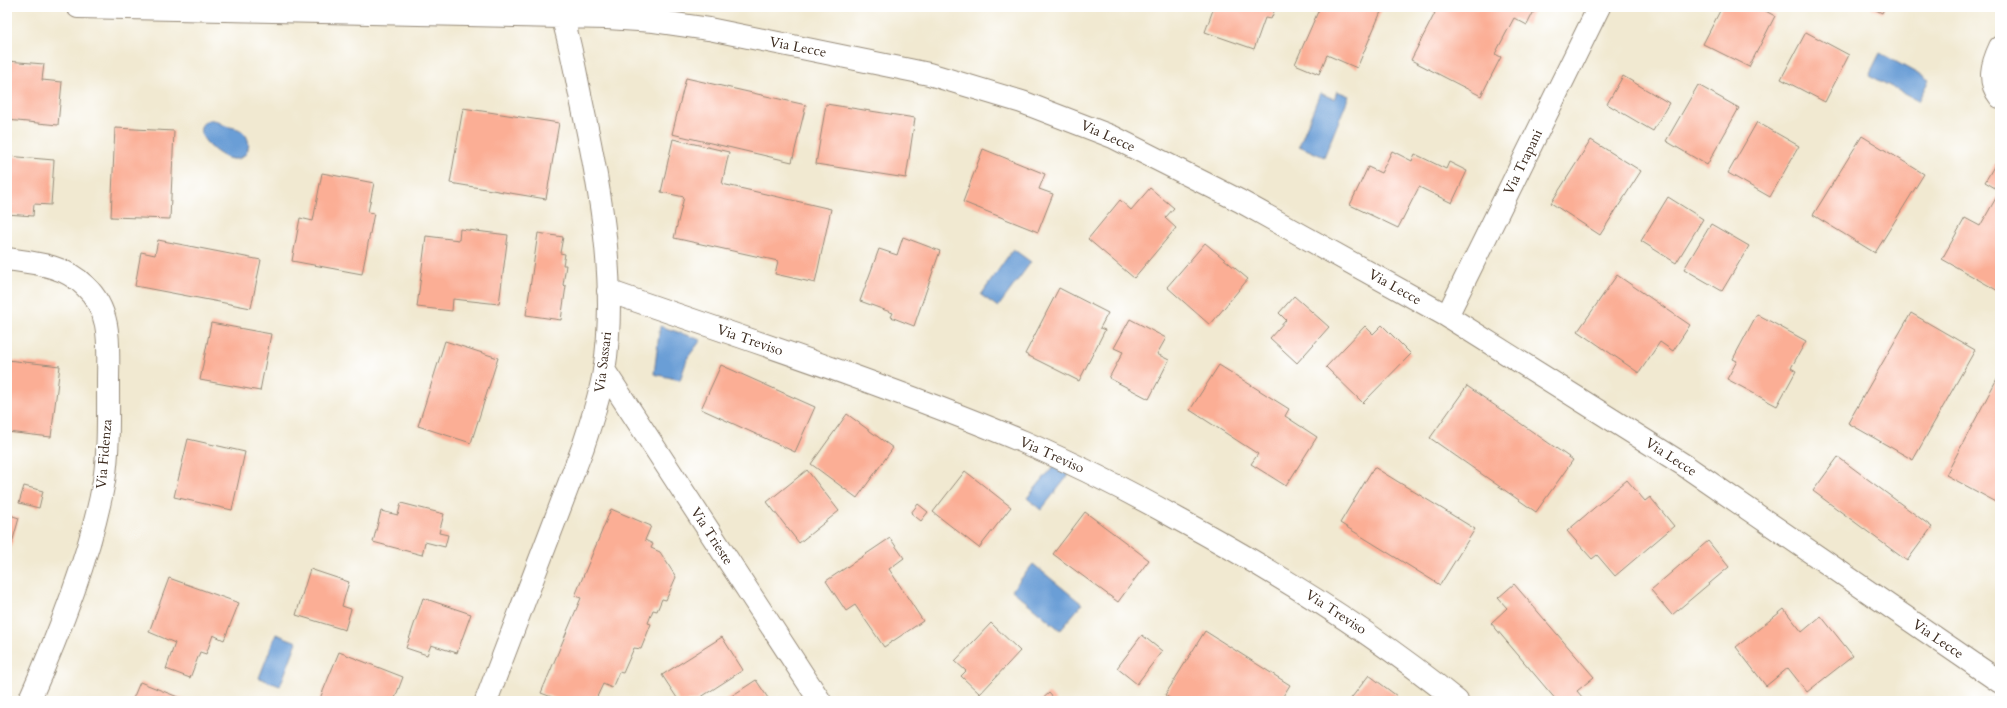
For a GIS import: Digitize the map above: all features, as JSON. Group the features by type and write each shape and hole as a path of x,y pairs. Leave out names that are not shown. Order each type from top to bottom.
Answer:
{"street":[{"name":"Via Lecce","path":"78,7 561,12 642,20 709,29 929,74 1022,102 1113,137 1177,168 1240,201 1447,316 1684,465 2000,682"},
{"name":"Via Trapani","path":"1447,316 1599,7"},
{"name":"Via Sassari","path":"492,697 593,417 604,370 608,333 608,291 602,205 561,12"},
{"path":"2000,47 1992,70 1991,82 2000,97"},
{"name":"Via Fidenza","path":"7,259 57,268 76,278 86,286 100,305 105,316 109,339 106,460 104,481 94,526 74,587 29,701"},
{"name":"Via Treviso","path":"608,291 901,393 998,431 1084,470 1214,538 1311,596 1392,650 1457,701"},
{"name":"Via Trieste","path":"604,370 820,701"}],"water":[{"path":"1880,53 1929,80 1918,101 1869,75"},
{"path":"1337,91 1349,96 1324,157 1299,146 1320,93 1334,99"},
{"path":"209,120 237,128 243,132 249,145 248,150 242,157 232,159 213,149 202,136 201,130 203,124"},
{"path":"1013,249 1031,262 998,307 981,295"},
{"path":"660,326 701,340 688,357 680,380 654,374"},
{"path":"1058,461 1071,472 1041,510 1027,498"},
{"path":"1033,564 1082,604 1060,630 1012,590"},
{"path":"276,634 297,642 280,686 259,678"}],"building":[{"path":"1214,7 1276,7 1271,19 1265,18 1254,49 1205,32"},
{"path":"1320,7 1383,7 1357,68 1327,55 1319,74 1295,64"},
{"path":"1431,7 1473,7 1477,9 1478,7 1536,7 1527,25 1514,18 1495,54 1501,57 1481,96 1411,60 1435,13 1430,10"},
{"path":"1722,7 1758,7 1775,16 1749,67 1703,44"},
{"path":"1870,7 1885,7 1882,13"},
{"path":"1806,32 1849,55 1825,102 1781,79"},
{"path":"7,61 44,64 42,80 62,82 58,125 7,120"},
{"path":"1623,76 1669,103 1653,131 1607,104"},
{"path":"686,78 806,105 792,162 672,134"},
{"path":"1698,85 1739,108 1707,165 1666,141"},
{"path":"826,104 915,118 906,178 816,164"},
{"path":"463,108 559,123 546,199 450,183"},
{"path":"1757,122 1799,146 1770,197 1728,173"},
{"path":"115,128 174,131 170,219 111,217"},
{"path":"1862,136 1924,174 1875,253 1813,215"},
{"path":"673,139 729,152 722,184 831,209 815,283 775,274 778,261 674,238 684,197 661,192"},
{"path":"1591,140 1641,171 1600,235 1551,203"},
{"path":"983,149 1045,174 1039,189 1053,194 1038,232 963,202"},
{"path":"1392,151 1412,161 1415,154 1446,169 1449,162 1467,171 1452,203 1419,187 1398,228 1350,205 1368,167 1381,173"},
{"path":"7,156 54,160 51,205 34,204 33,216 7,214"},
{"path":"2000,156 2000,191 1985,182"},
{"path":"322,173 374,183 368,212 374,213 362,274 292,261 300,218 313,221"},
{"path":"1150,188 1174,208 1165,218 1176,228 1134,278 1088,239 1120,200 1131,210"},
{"path":"2000,191 2000,292 1942,259 1965,218 1980,226"},
{"path":"1668,197 1703,219 1676,263 1641,241"},
{"path":"1711,224 1749,246 1722,291 1684,269"},
{"path":"460,229 508,235 499,304 453,299 452,311 417,307 426,236 459,240"},
{"path":"538,233 563,237 560,253 565,254 563,265 566,265 563,285 566,286 561,320 526,315"},
{"path":"903,237 940,251 914,326 891,317 893,313 860,301 879,249 897,255"},
{"path":"158,240 261,260 251,308 135,286 141,252 155,255"},
{"path":"1205,243 1248,279 1210,325 1167,287"},
{"path":"1617,275 1690,325 1673,351 1660,342 1639,373 1578,331"},
{"path":"1059,288 1108,313 1100,328 1105,330 1079,381 1025,354"},
{"path":"1294,296 1329,327 1297,363 1270,338 1286,320 1279,313"},
{"path":"1911,313 1975,350 1913,460 1848,423"},
{"path":"1757,314 1806,341 1791,368 1796,371 1777,406 1727,379 1737,361 1733,359"},
{"path":"1130,319 1166,338 1157,354 1169,360 1149,399 1109,378 1123,352 1114,348"},
{"path":"211,323 271,334 260,391 200,380"},
{"path":"1382,325 1411,354 1363,403 1326,367 1365,326 1373,334"},
{"path":"445,341 498,358 471,443 418,426"},
{"path":"7,360 60,366 51,437 7,432"},
{"path":"721,365 815,407 795,452 701,409"},
{"path":"1219,365 1289,409 1285,416 1317,437 1286,486 1251,464 1258,454 1190,410"},
{"path":"2000,373 2000,504 1946,475"},
{"path":"1467,386 1573,460 1536,512 1430,438"},
{"path":"847,414 893,448 857,498 811,464"},
{"path":"188,439 245,452 232,510 174,497"},
{"path":"1838,457 1932,527 1907,561 1813,491"},
{"path":"1374,467 1475,529 1440,585 1340,523"},
{"path":"807,470 839,511 799,543 767,502"},
{"path":"965,471 1011,507 979,548 933,512"},
{"path":"1627,480 1645,501 1650,497 1674,526 1615,576 1597,555 1592,559 1567,531"},
{"path":"24,486 43,491 39,508 19,503"},
{"path":"401,503 444,514 439,533 448,535 445,547 425,542 422,555 373,542 381,511 398,515"},
{"path":"918,504 928,512 921,521 911,513"},
{"path":"611,509 651,526 645,540 653,544 651,548 660,552 676,577 666,600 662,599 657,611 653,610 648,623 651,624 641,649 634,648 623,673 619,672 612,688 603,684 595,701 562,701 541,693 581,598 575,596"},
{"path":"1085,512 1149,560 1118,602 1053,554"},
{"path":"7,514 19,518 7,561"},
{"path":"890,538 904,558 889,569 923,621 884,647 855,605 846,611 826,581"},
{"path":"1708,541 1729,567 1672,615 1651,590"},
{"path":"310,569 349,582 342,606 351,609 345,630 296,615"},
{"path":"169,578 239,603 224,640 213,635 206,654 200,652 190,678 166,669 175,643 149,632"},
{"path":"1514,584 1594,677 1577,691 1583,698 1579,701 1557,701 1491,623 1507,608 1498,598"},
{"path":"423,598 471,614 457,653 431,645 427,655 406,648"},
{"path":"1784,609 1802,632 1821,616 1853,656 1807,692 1788,668 1766,686 1736,647"},
{"path":"991,623 1020,651 980,694 961,676 966,671 955,661"},
{"path":"1205,631 1290,685 1280,701 1174,701 1165,695"},
{"path":"1142,635 1162,651 1137,684 1117,668"},
{"path":"722,637 743,670 695,701 679,701 662,675"},
{"path":"339,652 403,677 394,701 319,701"},
{"path":"1369,675 1397,696 1393,701 1349,701"},
{"path":"756,680 770,701 724,701"},
{"path":"140,682 188,701 132,701"},
{"path":"1049,693 1056,701 1040,701"}]}
